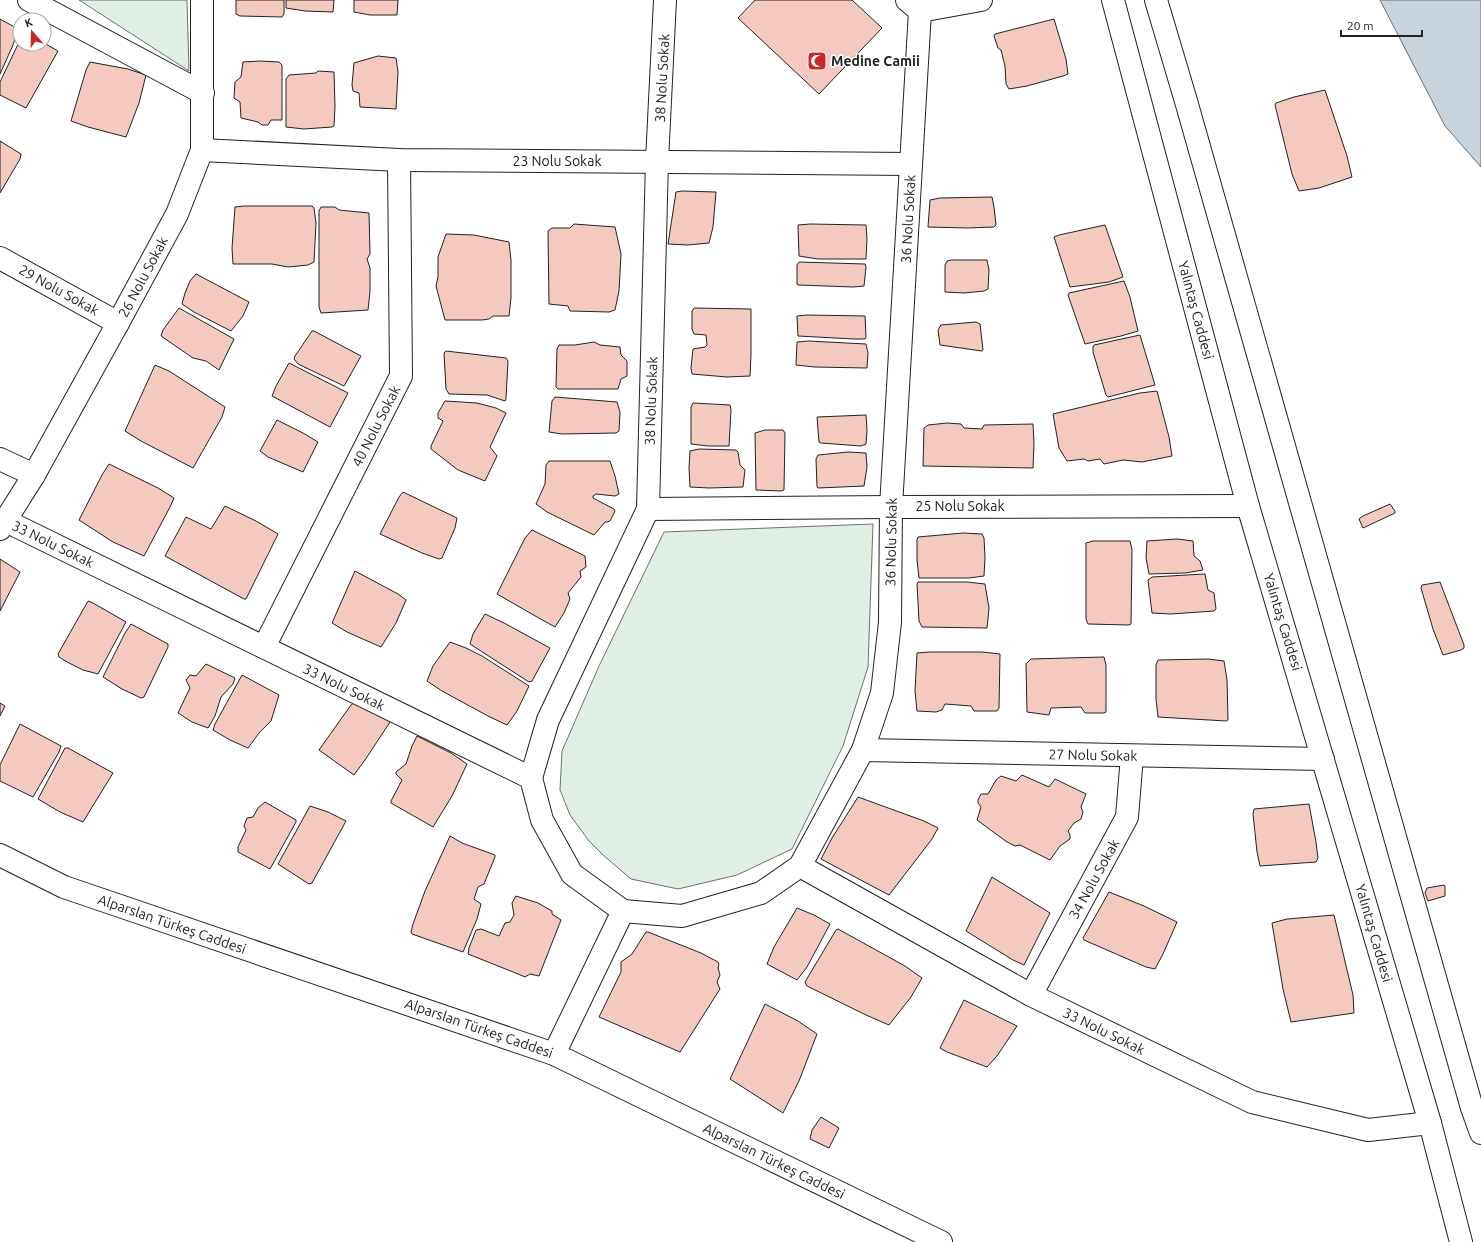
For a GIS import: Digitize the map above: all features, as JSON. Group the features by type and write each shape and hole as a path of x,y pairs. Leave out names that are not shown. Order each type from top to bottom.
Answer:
{"street":[{"path":"29,0 203,93"},
{"name":"26 Nolu Sokak","path":"3,525 34,475 177,214 202,150 202,0"},
{"name":"38 Nolu Sokak","path":"531,778 548,720 648,509 657,161 665,0"},
{"path":"914,6 981,0"},
{"name":"Yalıntaş Caddesi","path":"1113,0 1248,506 1430,1123 1461,1242"},
{"path":"1156,0 1189,109 1476,1109 1481,1133"},
{"name":"36 Nolu Sokak","path":"623,911 682,916 762,893 800,866 863,750 882,693 889,630 891,506 911,164 914,6"},
{"name":"23 Nolu Sokak","path":"202,150 399,160 911,164"},
{"name":"40 Nolu Sokak","path":"264,647 401,376 399,160"},
{"name":"29 Nolu Sokak","path":"0,258 118,323"},
{"path":"0,459 34,475"},
{"name":"25 Nolu Sokak","path":"648,509 891,506 1248,506"},
{"name":"33 Nolu Sokak","path":"3,525 264,647 531,778"},
{"name":"27 Nolu Sokak","path":"863,750 1323,760"},
{"name":"34 Nolu Sokak","path":"1030,995 1128,817 1132,756"},
{"path":"531,778 542,820 572,874 623,911 554,1054"},
{"name":"Alparslan Türkeş Caddesi","path":"0,855 64,887 554,1054 940,1242"},
{"name":"33 Nolu Sokak","path":"800,866 1030,995 1252,1102 1368,1130 1430,1123"}],"green space":[{"path":"79,0 187,0 189,71"},
{"path":"873,524 868,667 843,746 792,849 737,875 678,889 631,879 589,841 570,815 560,790 562,751 599,666 664,532"}],"shaded area":[{"path":"1380,0 1481,0 1481,167 1445,126"}],"building":[{"path":"236,0 284,0 284,14 282,17 240,16 236,14"},
{"path":"286,0 334,0 333,12 305,11 286,8"},
{"path":"354,0 398,0 397,15 370,15 354,12"},
{"name":"Medine Camii","path":"755,0 852,0 882,28 819,94 738,18"},
{"path":"0,19 12,26 12,47 0,74"},
{"path":"1054,19 1066,59 1068,74 1027,86 1009,89 1006,84 1005,66 1001,50 998,48 994,36 995,34"},
{"path":"52,48 58,51 26,108 0,95 0,82 14,52 52,52"},
{"path":"378,56 396,58 398,72 396,109 360,107 359,93 353,91 352,85 354,63"},
{"path":"90,62 128,69 146,75 139,103 126,137 71,121 86,70"},
{"path":"243,62 279,62 282,65 282,120 271,120 268,125 262,125 258,122 241,118 240,102 234,98 235,82 241,77"},
{"path":"318,71 334,72 334,126 304,129 286,127 286,79 289,75 316,73"},
{"path":"1325,90 1347,156 1352,177 1319,188 1299,191 1292,174 1275,105 1276,103 1294,97"},
{"path":"0,141 21,154 20,159 0,193"},
{"path":"676,192 716,192 713,227 709,243 688,245 668,244"},
{"path":"992,197 996,225 994,227 928,227 930,200 940,198"},
{"path":"312,206 314,208 316,223 314,262 308,265 288,267 272,264 233,264 232,248 235,207"},
{"path":"321,207 335,207 339,210 369,213 370,254 367,259 370,268 370,291 368,310 321,313 319,307 319,211"},
{"path":"574,224 615,227 621,254 619,291 615,310 609,312 570,311 568,306 549,304 548,231 552,228 570,228"},
{"path":"798,225 866,225 866,259 818,259 799,256"},
{"path":"1105,225 1123,277 1109,282 1070,287 1054,237"},
{"path":"446,234 474,235 509,242 511,260 511,298 509,316 493,316 489,319 482,320 445,320 436,286 438,277 438,257"},
{"path":"987,260 989,270 988,289 984,291 964,293 945,292 945,265 947,261"},
{"path":"799,262 865,264 864,286 798,285 797,265"},
{"path":"196,274 249,302 243,316 231,331 194,312 182,304 190,281"},
{"path":"1124,281 1130,297 1138,331 1085,344 1068,295 1069,293"},
{"path":"179,308 234,339 219,370 206,361 193,358 161,336 163,330"},
{"path":"694,308 751,309 750,376 727,377 692,374 691,368 693,349 705,347 707,345 706,335 694,334 692,329 692,311"},
{"path":"797,316 865,316 866,337 865,339 854,339 798,336"},
{"path":"976,322 980,324 982,351 940,345 938,330 941,325"},
{"path":"312,331 361,356 344,386 298,364 294,359"},
{"path":"1140,335 1155,385 1108,397 1106,395 1093,352 1094,345"},
{"path":"809,341 866,344 868,353 867,368 796,365 797,342"},
{"path":"594,342 600,345 620,347 621,355 627,361 627,376 621,379 618,389 558,389 556,387 557,349 559,345 575,345"},
{"path":"446,351 506,358 508,361 505,401 487,395 449,394 446,389 444,353"},
{"path":"289,363 348,393 330,427 272,396"},
{"path":"155,365 169,371 225,407 222,417 193,468 125,431"},
{"path":"1157,391 1169,437 1172,456 1142,462 1123,460 1104,464 1100,459 1088,461 1084,459 1067,461 1059,448 1053,414 1140,393"},
{"path":"555,397 617,402 620,412 619,431 616,433 562,434 549,432 552,401"},
{"path":"445,401 477,403 496,408 506,413 490,447 497,456 485,481 458,470 431,449 443,421 438,418 438,413"},
{"path":"693,403 730,405 729,446 691,444 691,407"},
{"path":"866,415 866,444 861,446 819,442 817,417"},
{"path":"277,420 318,442 303,472 268,457 260,451"},
{"path":"947,423 961,424 964,428 982,429 984,425 1033,424 1033,468 923,466 924,428 928,425"},
{"path":"765,430 783,430 785,433 784,490 781,491 756,490 755,433"},
{"path":"699,449 736,450 738,452 740,465 745,470 743,487 690,487 690,451"},
{"path":"848,452 866,453 867,467 864,486 818,488 816,459 818,455"},
{"path":"549,461 610,461 619,494 615,496 596,494 593,496 593,498 614,509 615,511 610,521 605,522 594,535 547,512 536,504 545,484 546,465"},
{"path":"109,464 158,488 174,498 144,556 113,542 79,520"},
{"path":"403,492 457,518 455,528 442,558 439,559 422,553 380,534"},
{"path":"1390,504 1395,513 1363,528 1359,519"},
{"path":"225,506 256,521 278,534 246,599 165,556 186,517 211,529"},
{"path":"532,530 585,556 586,567 580,571 581,577 568,593 570,599 564,613 555,627 497,594 525,538"},
{"path":"963,533 982,534 984,538 984,576 969,578 919,578 917,560 918,537"},
{"path":"1177,539 1193,541 1194,556 1200,561 1203,570 1185,573 1149,574 1146,558 1147,541"},
{"path":"1093,541 1130,541 1132,550 1131,624 1088,624 1086,619 1086,543"},
{"path":"0,559 20,572 0,611"},
{"path":"355,571 398,594 406,600 396,623 381,647 347,632 332,623"},
{"path":"1205,574 1208,590 1214,593 1216,609 1214,611 1171,614 1152,613 1148,580 1152,577"},
{"path":"918,582 967,582 985,584 989,608 987,628 922,627 919,621"},
{"path":"1440,582 1464,645 1464,648 1461,650 1443,655 1433,629 1421,588 1422,585"},
{"path":"88,601 126,622 98,674 83,670 67,662 59,657 58,654"},
{"path":"485,614 550,648 532,681 529,682 470,644 473,634"},
{"path":"131,624 168,644 168,647 144,697 141,698 122,689 103,677"},
{"path":"450,642 482,656 529,686 517,711 507,725 442,691 427,681 433,666"},
{"path":"982,652 1000,654 999,708 997,711 974,711 971,706 945,704 942,710 936,712 917,711 915,691 917,653"},
{"path":"1104,657 1106,665 1106,712 1085,713 1081,707 1051,708 1049,715 1027,712 1026,664 1031,659"},
{"path":"1208,659 1224,661 1227,680 1228,720 1158,717 1156,699 1156,665 1158,660"},
{"path":"206,664 235,678 233,684 221,697 215,716 208,728 192,722 178,713 190,688 186,680 190,675 196,676"},
{"path":"242,675 279,695 271,721 259,733 248,748 213,730"},
{"path":"358,700 392,719 354,775 319,750 351,705"},
{"path":"0,703 5,706 0,716"},
{"path":"20,724 61,746 33,797 0,781 0,765"},
{"path":"417,736 451,753 467,764 452,796 433,827 391,803 402,780 396,772 406,764"},
{"path":"65,748 68,748 113,773 83,822 60,812 38,799"},
{"path":"1022,775 1049,787 1055,779 1086,794 1081,807 1083,812 1081,819 1074,823 1068,831 1070,839 1060,846 1050,860 1020,845 1015,846 1007,842 977,820 981,807 978,800 981,794 988,794 996,780 1001,776 1016,781"},
{"path":"858,797 924,821 938,828 932,839 889,895 821,859 832,838"},
{"path":"265,802 296,820 270,869 238,852 238,847 246,830 244,826 247,818 253,817 258,808"},
{"path":"1309,804 1318,858 1316,862 1260,866 1253,814 1254,809"},
{"path":"310,806 328,812 346,821 312,883 309,884 278,864"},
{"path":"450,836 462,843 495,855 484,884 478,887 474,899 481,904 477,919 463,952 412,934 411,932 425,891"},
{"path":"992,877 1050,913 1024,965 1013,960 966,931"},
{"path":"1444,885 1445,896 1428,901 1425,893 1427,888"},
{"path":"1109,892 1144,906 1177,922 1155,969 1146,967 1084,940 1083,938"},
{"path":"516,896 538,903 552,911 552,914 561,920 539,976 530,974 525,977 468,954 476,930 481,929 499,936 505,923 510,922 514,915 512,903"},
{"path":"797,908 830,924 807,967 797,980 767,964 774,947"},
{"path":"1334,915 1353,995 1354,1013 1291,1022 1283,989 1272,923 1287,919"},
{"path":"838,929 905,966 922,978 911,997 889,1025 807,986 805,982"},
{"path":"646,932 701,953 719,964 718,968 720,975 717,982 720,989 680,1052 599,1017 621,972 621,962 632,954"},
{"path":"964,1000 1017,1026 997,1056 987,1067 940,1048"},
{"path":"765,1004 798,1021 817,1034 799,1081 783,1113 730,1079"},
{"path":"821,1117 839,1128 829,1148 810,1139 812,1130"}],"place":[{"name":"Medine Camii","path":"817,61"}]}
